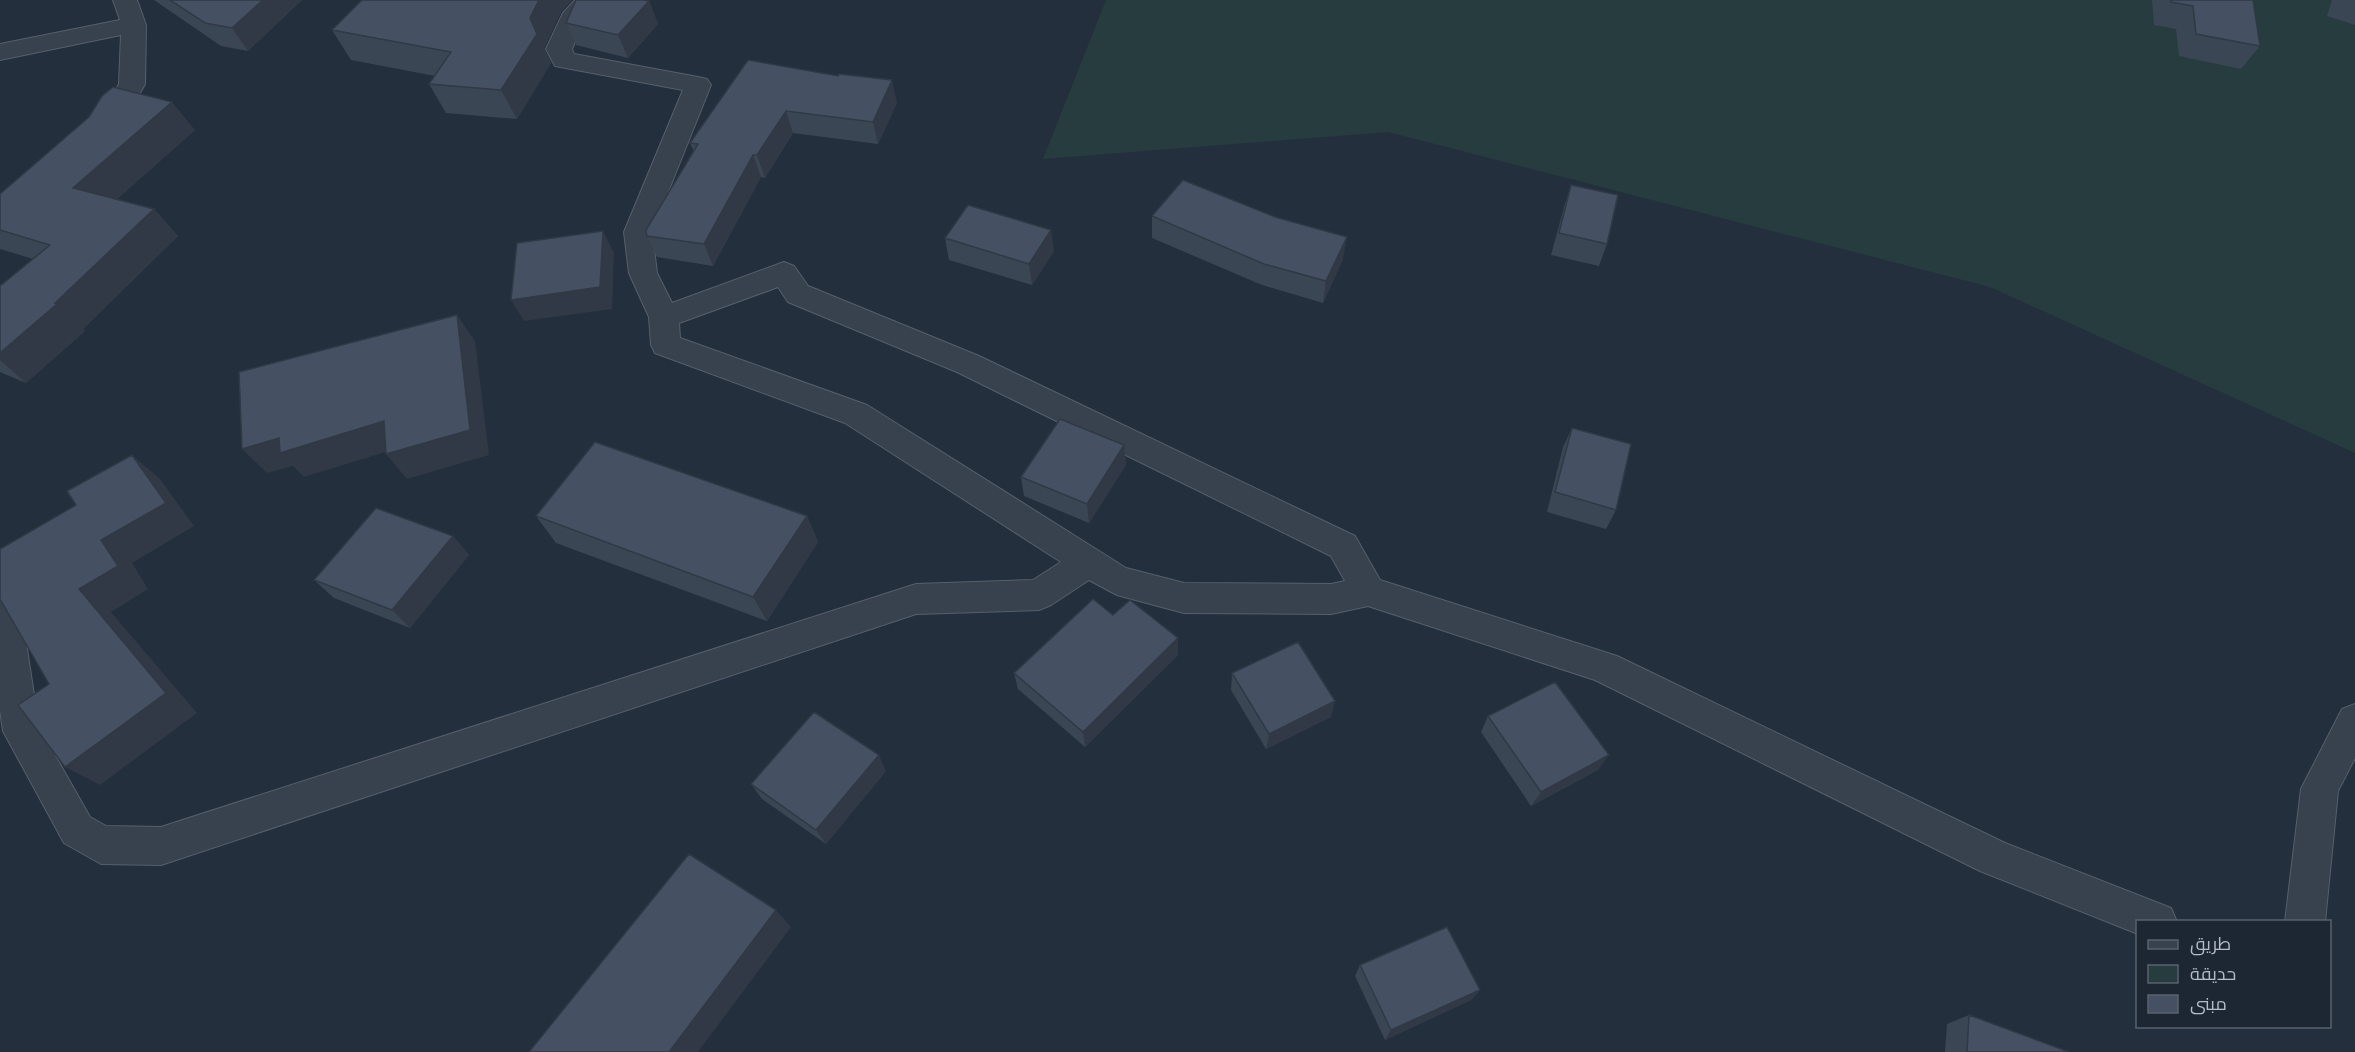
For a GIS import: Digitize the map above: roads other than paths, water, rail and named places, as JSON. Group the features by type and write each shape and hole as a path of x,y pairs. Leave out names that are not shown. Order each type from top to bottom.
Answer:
{"street":[{"path":"95,145 104,137 132,84 134,25 125,0"},
{"path":"589,0 575,13 559,49 564,60 698,85 638,232 643,273 664,318 666,345 856,414 1117,580 1184,598 1331,599 1368,591 1604,666 1994,858 2154,920"},
{"path":"0,52 134,25"},
{"path":"664,318 784,273 798,294 968,364 1342,546 1368,591"},
{"path":"0,597 3,604 21,731 77,830 102,845 161,846 916,599 1039,595 1089,562"},
{"path":"2305,920 2320,789 2355,722"}]}
